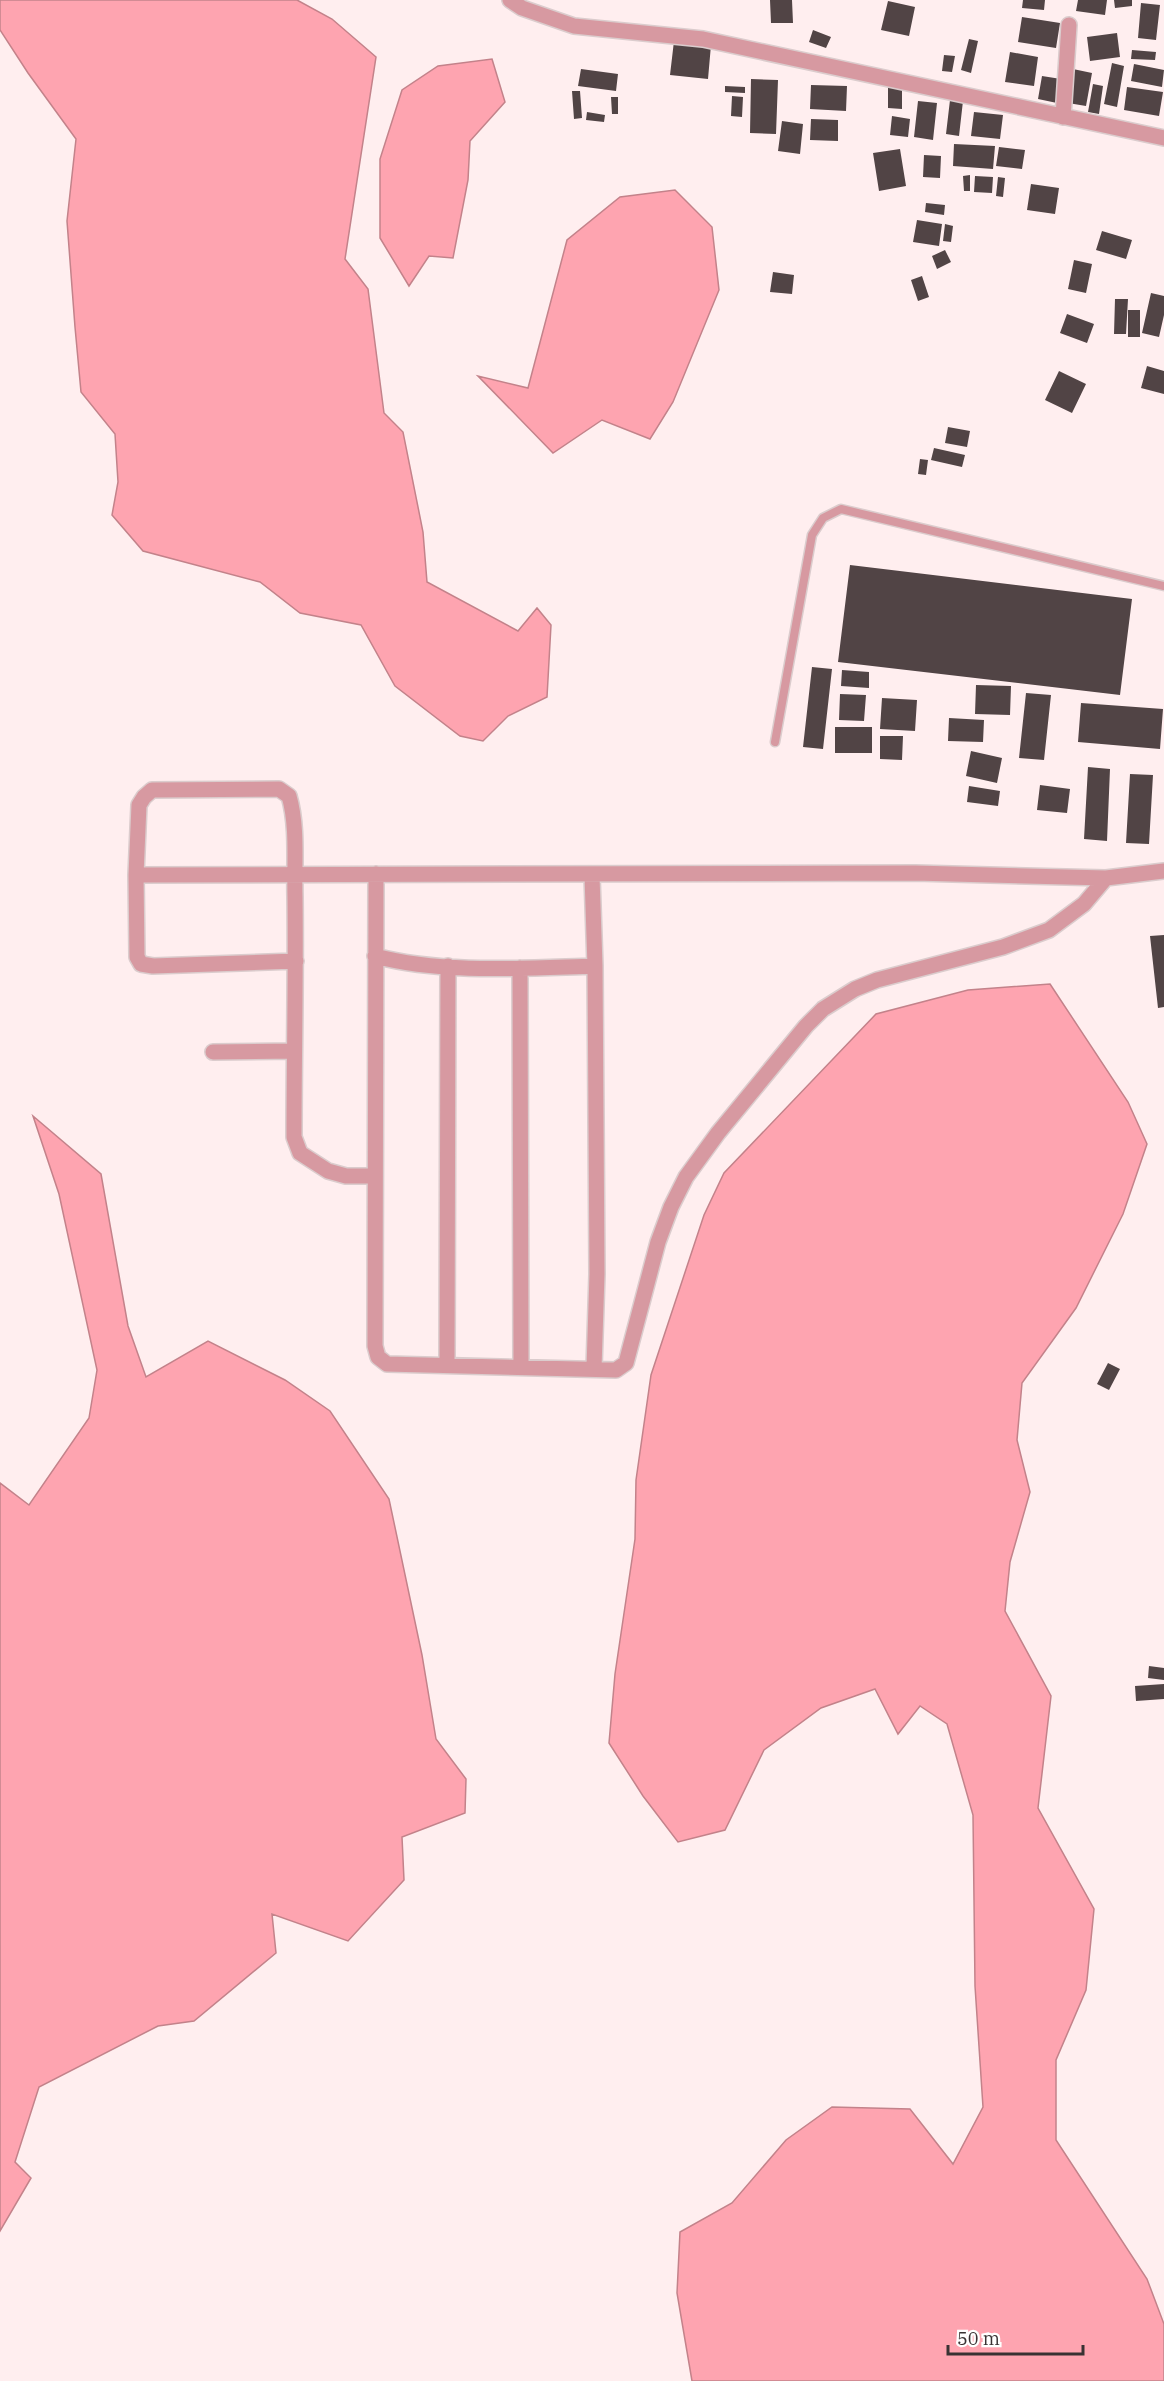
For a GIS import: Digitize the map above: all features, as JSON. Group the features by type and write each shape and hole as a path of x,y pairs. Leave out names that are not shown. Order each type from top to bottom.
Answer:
{"street":[{"path":"510,0 522,8 574,26 703,39 1164,138"},
{"path":"1063,117 1069,25"},
{"path":"296,961 153,966 141,964 137,957 136,875 139,805 144,797 152,790 279,789 288,796 291,805 296,961 294,1137 300,1153 328,1171 346,1176 375,1176"},
{"path":"136,875 592,876 915,873 1106,878 1164,871"},
{"path":"376,874 375,1346 378,1357 387,1364 616,1370 626,1363 658,1242 671,1207 696,1161 806,1026 823,1009 855,989 877,980 1003,947 1049,930 1084,904 1106,878"},
{"path":"592,876 595,966 597,1274 594,1368"},
{"path":"375,956 423,966 520,968 595,966"},
{"path":"447,1365 448,966"},
{"path":"520,968 520,1366"},
{"path":"213,1052 294,1051"}],"lane":[{"path":"775,742 812,535 823,518 841,509 1164,586"}],"shaded area":[{"path":"0,0 297,0 332,19 376,57 345,259 368,289 384,413 403,432 423,532 427,582 518,631 537,608 551,625 547,697 508,716 483,741 460,736 395,686 361,625 300,613 260,582 143,551 112,515 118,482 115,434 81,392 67,221 76,139 0,30"},
{"path":"492,59 505,102 470,141 468,180 453,258 429,256 409,286 380,238 380,159 402,90 438,66"},
{"path":"675,190 712,227 719,290 673,402 650,439 602,420 553,453 478,376 528,388 567,240 620,197"},
{"path":"1050,984 1128,1102 1147,1144 1123,1214 1076,1308 1022,1383 1017,1440 1030,1492 1010,1562 1005,1611 1051,1696 1038,1808 1094,1909 1086,1990 1056,2060 1056,2140 1147,2279 1164,2324 1164,2381 692,2381 677,2293 680,2232 732,2203 786,2140 832,2107 910,2109 953,2164 983,2107 975,1986 973,1815 947,1724 920,1706 898,1734 875,1689 821,1708 764,1750 725,1830 678,1842 643,1796 609,1743 615,1674 635,1539 636,1480 651,1375 704,1215 724,1173 876,1014 968,990"},
{"path":"33,1116 101,1174 128,1326 146,1377 208,1341 285,1380 330,1411 389,1499 422,1655 436,1739 466,1779 465,1813 402,1837 404,1880 348,1941 272,1914 276,1953 194,2021 158,2026 39,2087 15,2162 31,2178 0,2231 0,1483 29,1505 89,1418 97,1370 59,1194"}],"building":[{"path":"770,0 792,0 793,23 771,23"},
{"path":"1023,0 1045,0 1044,10 1022,8"},
{"path":"1078,0 1107,0 1105,15 1076,11"},
{"path":"1114,0 1132,0 1132,6 1115,8"},
{"path":"888,1 915,7 909,36 881,30"},
{"path":"1141,3 1160,5 1156,40 1138,38"},
{"path":"1022,17 1060,23 1056,48 1018,42"},
{"path":"813,30 831,37 826,48 809,42"},
{"path":"1117,33 1120,57 1090,61 1087,37"},
{"path":"969,39 978,41 971,73 961,70"},
{"path":"674,41 711,45 708,79 670,75"},
{"path":"1132,50 1156,52 1155,60 1131,59"},
{"path":"1010,52 1038,57 1034,86 1005,82"},
{"path":"944,55 955,56 952,72 942,71"},
{"path":"1112,63 1124,66 1117,107 1104,104"},
{"path":"1134,64 1164,70 1162,87 1131,81"},
{"path":"581,69 618,74 616,91 578,86"},
{"path":"1073,69 1092,73 1086,106 1068,103"},
{"path":"1042,76 1061,79 1057,103 1038,99"},
{"path":"751,79 778,80 776,134 750,133"},
{"path":"1093,84 1103,86 1099,114 1088,112"},
{"path":"811,85 847,86 846,111 810,109"},
{"path":"725,86 745,87 745,93 725,92"},
{"path":"888,87 902,88 902,109 888,108"},
{"path":"1127,87 1163,92 1159,116 1124,110"},
{"path":"572,91 580,91 582,118 574,119"},
{"path":"732,96 743,97 742,117 731,116"},
{"path":"611,97 618,97 618,114 612,114"},
{"path":"950,100 963,101 959,136 946,134"},
{"path":"918,101 937,103 933,140 914,137"},
{"path":"587,112 605,115 604,122 586,120"},
{"path":"974,112 1003,115 1000,139 971,136"},
{"path":"892,116 910,119 908,137 890,135"},
{"path":"811,119 838,120 838,141 810,140"},
{"path":"782,121 803,124 800,154 778,151"},
{"path":"954,144 995,146 993,169 953,166"},
{"path":"999,147 1025,150 1022,169 996,166"},
{"path":"900,149 906,186 879,191 873,153"},
{"path":"924,155 941,156 940,178 923,177"},
{"path":"970,175 970,191 964,191 963,176"},
{"path":"975,176 993,177 992,193 974,192"},
{"path":"998,177 1005,178 1003,197 996,196"},
{"path":"1031,184 1059,188 1055,214 1027,210"},
{"path":"926,203 945,205 944,215 925,212"},
{"path":"917,220 942,224 939,246 913,242"},
{"path":"945,224 953,226 951,242 943,241"},
{"path":"1102,231 1132,240 1126,259 1096,250"},
{"path":"945,250 951,262 937,269 932,256"},
{"path":"1074,260 1092,264 1086,293 1068,289"},
{"path":"773,272 794,275 792,294 770,292"},
{"path":"922,276 929,297 918,301 911,280"},
{"path":"1151,293 1164,296 1164,315 1159,337 1142,333"},
{"path":"1115,299 1128,299 1126,334 1114,334"},
{"path":"1128,310 1140,310 1140,337 1128,337"},
{"path":"1067,314 1094,324 1087,343 1060,333"},
{"path":"1147,366 1164,371 1164,394 1141,388"},
{"path":"1059,371 1086,384 1072,413 1045,400"},
{"path":"948,427 970,431 967,447 945,443"},
{"path":"934,448 965,455 962,467 931,460"},
{"path":"920,459 928,460 926,475 918,474"},
{"path":"850,565 1132,599 1120,695 838,662"},
{"path":"812,667 832,669 823,749 803,747"},
{"path":"842,670 869,672 869,688 841,686"},
{"path":"976,685 1011,686 1010,715 975,714"},
{"path":"1026,693 1051,695 1044,760 1019,758"},
{"path":"840,694 866,695 864,721 839,720"},
{"path":"882,698 917,700 915,731 880,729"},
{"path":"1081,703 1163,709 1160,749 1078,742"},
{"path":"949,718 984,720 983,742 948,741"},
{"path":"835,727 872,727 872,753 835,753"},
{"path":"880,736 903,736 902,760 880,759"},
{"path":"971,751 1002,758 997,783 966,776"},
{"path":"1088,767 1110,769 1107,841 1084,839"},
{"path":"1130,774 1153,775 1149,844 1126,843"},
{"path":"1040,785 1070,789 1067,813 1037,810"},
{"path":"969,786 1000,791 998,806 967,802"},
{"path":"1164,935 1164,1007 1158,1008 1150,936"},
{"path":"1108,1363 1120,1369 1109,1390 1097,1384"},
{"path":"1149,1666 1164,1668 1164,1680 1148,1678"},
{"path":"1164,1684 1164,1699 1136,1701 1135,1686"}]}
